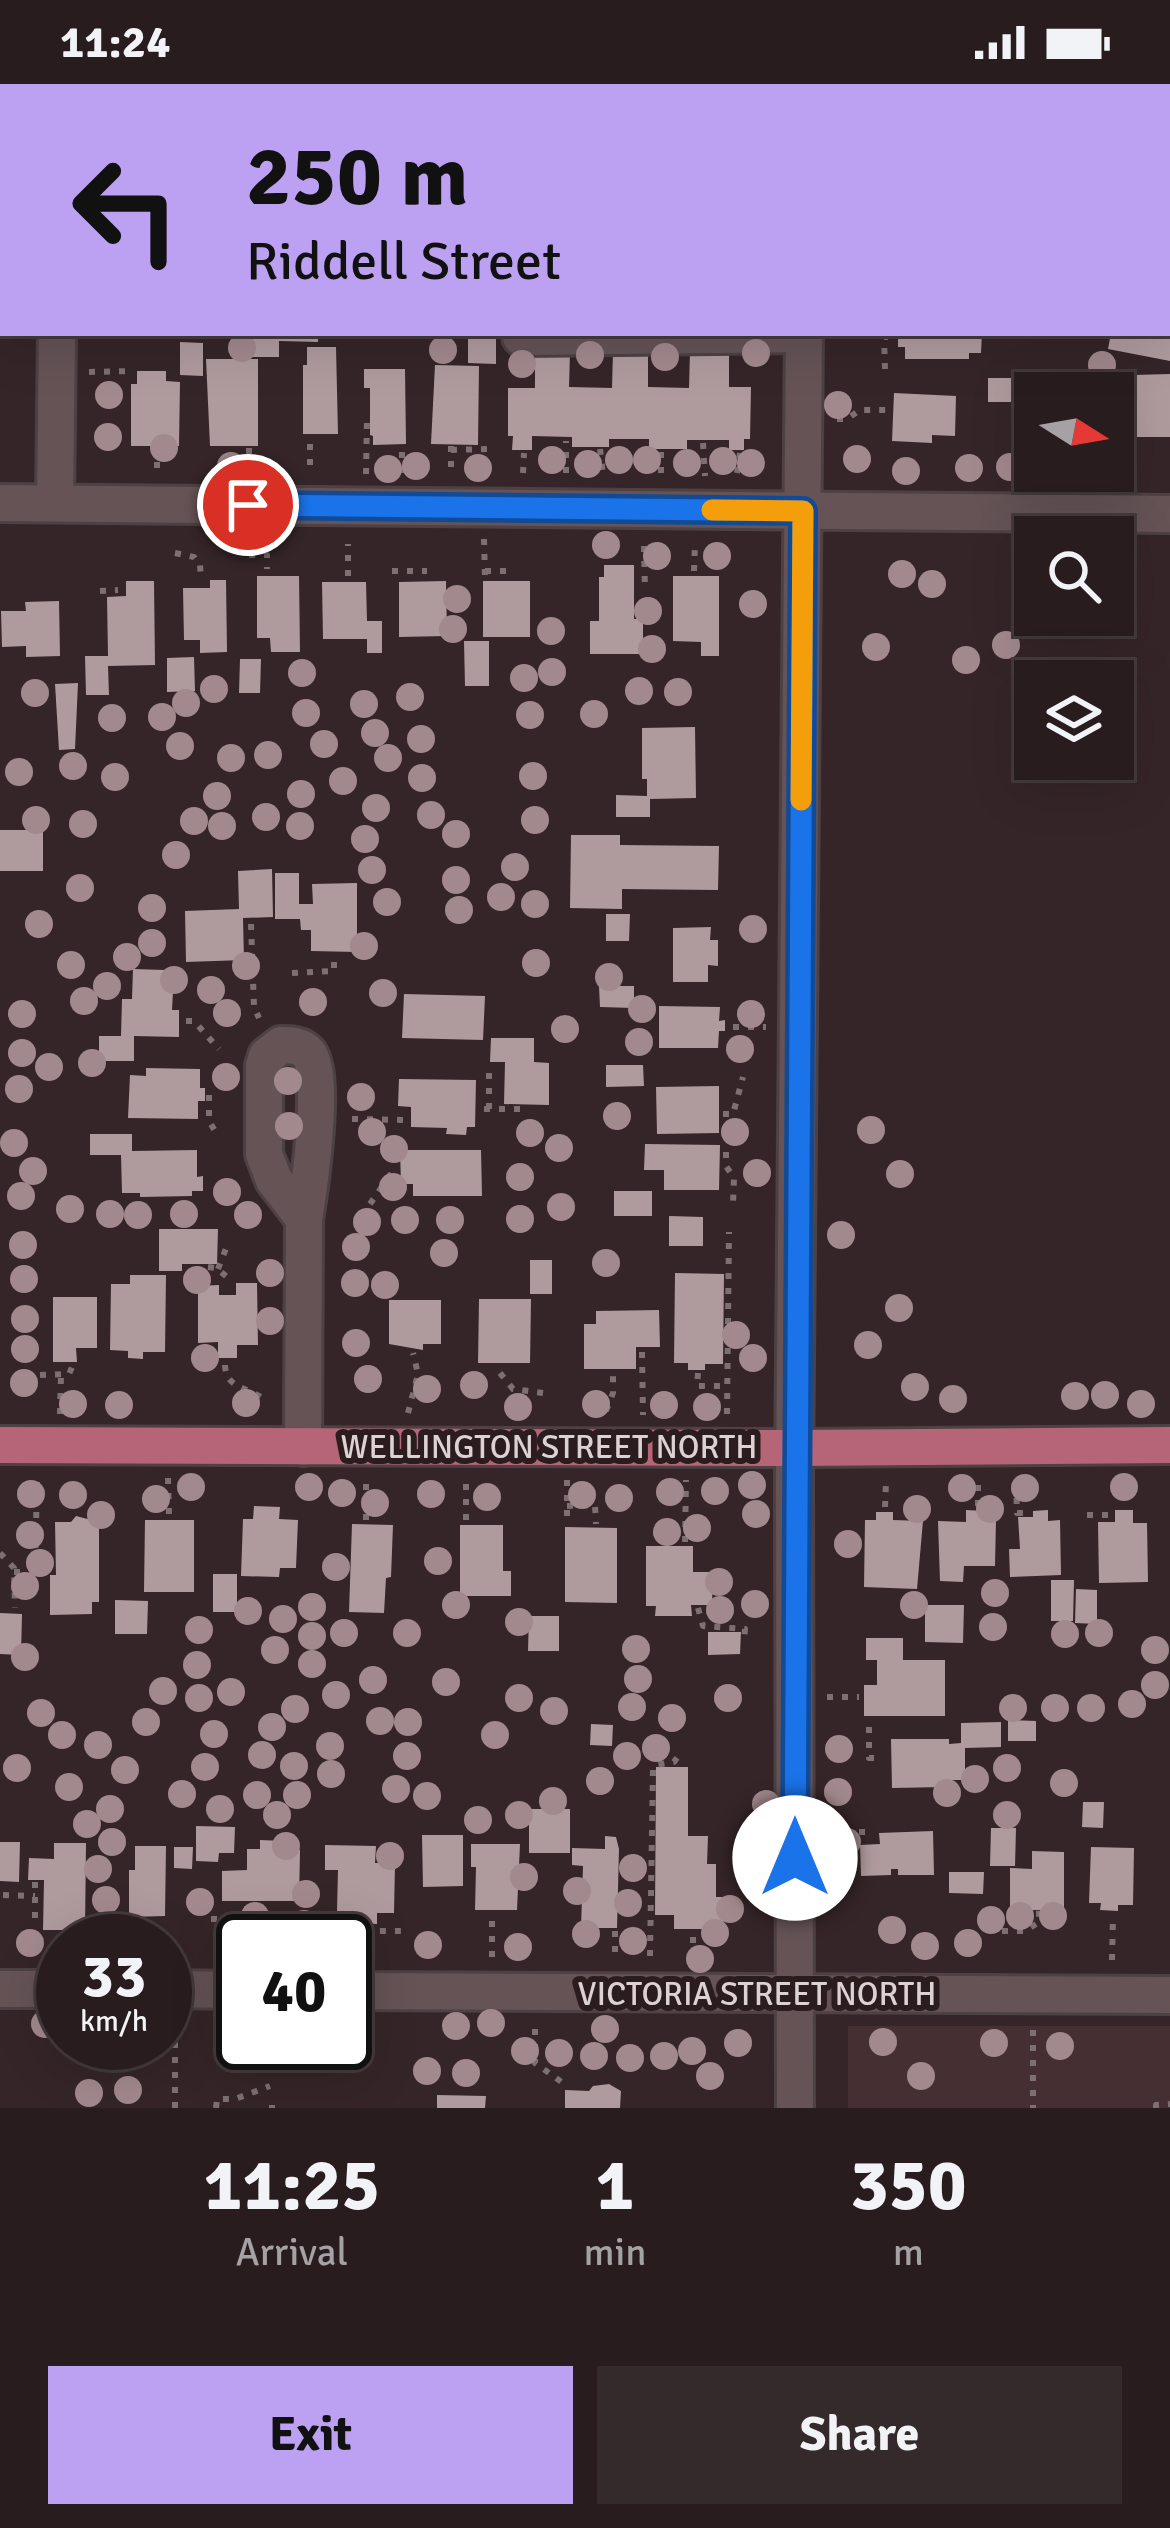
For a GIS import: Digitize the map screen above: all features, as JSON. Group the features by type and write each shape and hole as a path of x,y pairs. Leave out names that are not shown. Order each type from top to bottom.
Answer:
{"main road":[{"name":"WELLINGTON STREET NORTH","path":"0,1445 795,1448 1170,1444"}],"street":[{"path":"55,503 57,336"},
{"path":"521,337 615,336"},
{"path":"794,2108 804,336"},
{"path":"0,503 1170,514"},
{"path":"303,1447 304,1219"},
{"path":"0,1989 36,1989"},
{"name":"VICTORIA STREET NORTH","path":"372,1991 1170,1995"}],"path":[{"path":"885,369 884,337 895,337"},
{"path":"80,372 134,371"},
{"path":"830,419 847,418 860,410 891,410"},
{"path":"366,482 367,418"},
{"path":"566,441 566,483"},
{"path":"703,443 708,484"},
{"path":"310,444 310,482"},
{"path":"402,446 402,482"},
{"path":"157,480 158,448"},
{"path":"249,448 249,481"},
{"path":"451,483 451,448 488,449"},
{"path":"600,449 600,468 607,483"},
{"path":"661,452 662,483"},
{"path":"523,483 524,453"},
{"path":"734,484 740,453"},
{"path":"348,534 348,576"},
{"path":"484,534 484,574 508,572"},
{"path":"694,535 694,571"},
{"path":"644,536 645,591"},
{"path":"175,553 194,557 201,579"},
{"path":"249,555 267,555 267,569"},
{"path":"392,571 427,571"},
{"path":"100,591 118,590"},
{"path":"251,924 254,1007 263,1027"},
{"path":"292,973 334,971 334,956"},
{"path":"234,963 253,980"},
{"path":"186,1021 194,1021 219,1049"},
{"path":"489,1072 487,1109 522,1109"},
{"path":"723,1114 733,1114 743,1077"},
{"path":"209,1095 208,1121 218,1136"},
{"path":"332,1119 409,1120"},
{"path":"726,1152 726,1166 734,1178 733,1204"},
{"path":"370,1204 390,1175 398,1174"},
{"path":"727,1427 729,1232"},
{"path":"218,1269 227,1246"},
{"path":"208,1267 232,1281"},
{"path":"643,1352 643,1426"},
{"path":"408,1425 418,1374 413,1353"},
{"path":"225,1365 231,1384 261,1396 278,1413"},
{"path":"40,1375 69,1375 74,1366"},
{"path":"500,1373 513,1389 543,1394"},
{"path":"698,1373 697,1386 728,1387"},
{"path":"597,1426 613,1393 613,1374"},
{"path":"59,1422 61,1375"},
{"path":"14,1572 35,1572 38,1472"},
{"path":"168,1472 169,1516"},
{"path":"1016,1473 1017,1513 1026,1513"},
{"path":"366,1474 366,1520"},
{"path":"567,1474 567,1524"},
{"path":"685,1542 686,1474"},
{"path":"885,1508 886,1474"},
{"path":"978,1506 979,1474"},
{"path":"466,1475 466,1522"},
{"path":"567,1506 596,1505 596,1524"},
{"path":"1087,1515 1112,1515"},
{"path":"0,1553 14,1572 14,1608"},
{"path":"698,1608 703,1626 746,1629 744,1641"},
{"path":"827,1697 860,1697"},
{"path":"869,1726 869,1758 881,1758"},
{"path":"650,1966 653,1768 674,1762 682,1752"},
{"path":"825,1832 873,1832"},
{"path":"35,1882 36,1921"},
{"path":"3,1894 35,1896"},
{"path":"248,1906 248,1914"},
{"path":"1002,1931 1025,1931 1039,1922 1040,1910"},
{"path":"1112,1965 1113,1916"},
{"path":"211,1919 216,1919"},
{"path":"493,1921 493,1965"},
{"path":"372,1928 406,1931"},
{"path":"615,1931 615,1966"},
{"path":"692,1965 693,1931"},
{"path":"535,2016 535,2063 567,2086"},
{"path":"1033,2020 1033,2108"},
{"path":"173,2070 175,2108"},
{"path":"216,2108 217,2099 270,2086"},
{"path":"1156,2108 1156,2104 1170,2104"}],"shaded area":[{"path":"848,2026 1170,2026 1170,2108 848,2108"}],"building":[{"path":"250,336 318,336 318,342 279,341 279,357 249,357"},
{"path":"468,336 496,336 496,364 468,363"},
{"path":"898,336 982,336 981,353 969,353 969,359 905,359 905,347 898,347"},
{"path":"1110,336 1170,336 1170,361 1108,349"},
{"path":"180,342 203,343 203,376 180,375"},
{"path":"307,347 336,347 338,434 303,434"},
{"path":"535,351 570,352 569,387 612,388 613,351 648,352 648,387 689,388 690,351 729,352 729,387 751,387 750,439 744,439 744,450 729,450 729,440 687,440 687,449 649,449 649,439 609,439 609,447 572,447 572,437 532,436 532,450 512,450 508,388 535,388"},
{"path":"206,359 258,359 258,446 210,446"},
{"path":"435,365 479,366 478,445 431,444"},
{"path":"364,369 405,369 406,444 373,445 370,388 364,388"},
{"path":"137,371 166,371 166,381 180,382 179,446 131,446 131,384 137,384"},
{"path":"1170,374 1170,437 1134,437 1134,375"},
{"path":"988,378 1014,378 1014,402 988,402"},
{"path":"894,393 956,396 955,436 932,435 932,443 892,441"},
{"path":"604,565 634,565 634,619 643,619 643,654 590,654 590,621 599,621 599,577 604,577"},
{"path":"257,576 299,576 300,652 271,652 270,638 257,638"},
{"path":"673,576 719,576 719,656 701,656 701,642 673,641"},
{"path":"210,580 226,580 227,652 200,653 200,640 184,640 183,588 210,588"},
{"path":"126,581 154,581 155,665 108,666 109,695 86,695 85,656 108,656 107,597 126,596"},
{"path":"446,581 447,636 399,637 399,582"},
{"path":"483,581 530,581 530,637 483,637"},
{"path":"322,582 366,582 367,621 382,621 382,653 367,653 367,639 323,639"},
{"path":"59,601 60,656 26,657 26,646 2,647 1,611 26,611 25,602"},
{"path":"464,641 489,641 489,686 465,686"},
{"path":"194,657 195,691 167,692 167,658"},
{"path":"240,659 261,659 260,693 239,693"},
{"path":"78,683 75,749 59,750 55,684"},
{"path":"695,727 696,798 650,799 650,817 616,817 616,795 647,796 647,779 642,779 642,728"},
{"path":"0,830 43,830 43,871 0,871"},
{"path":"571,835 620,835 620,845 719,846 718,890 622,889 622,909 570,908"},
{"path":"272,869 273,917 243,918 244,960 186,962 185,911 239,909 238,871"},
{"path":"275,873 299,873 299,904 313,904 312,884 357,883 357,952 311,951 311,930 301,930 300,919 275,919"},
{"path":"606,914 630,914 629,941 606,941"},
{"path":"711,927 710,940 718,940 718,966 708,965 708,982 673,982 673,928"},
{"path":"133,969 165,970 164,990 173,991 172,1010 179,1010 179,1037 134,1036 134,1061 99,1061 99,1036 121,1036 122,999 132,999"},
{"path":"599,986 634,986 634,1008 600,1007"},
{"path":"404,994 485,996 483,1040 402,1038"},
{"path":"659,1006 720,1007 719,1021 725,1020 725,1031 719,1031 718,1048 659,1048"},
{"path":"491,1038 534,1038 534,1062 549,1063 549,1105 504,1104 505,1062 490,1062"},
{"path":"606,1065 643,1065 644,1086 606,1087"},
{"path":"146,1068 200,1069 205,1101 198,1101 198,1119 128,1118 130,1075 146,1076"},
{"path":"399,1079 476,1080 475,1127 467,1127 466,1135 446,1134 447,1128 411,1127 411,1107 398,1106"},
{"path":"719,1086 719,1133 657,1134 656,1087"},
{"path":"90,1134 132,1134 132,1151 197,1150 197,1177 203,1176 203,1191 192,1191 192,1196 122,1193 121,1155 90,1155"},
{"path":"645,1144 720,1145 719,1190 664,1190 664,1170 644,1170"},
{"path":"400,1150 481,1150 482,1196 413,1196 413,1184 401,1184"},
{"path":"614,1191 652,1191 652,1216 614,1216"},
{"path":"669,1216 703,1217 703,1246 669,1246"},
{"path":"159,1229 218,1229 217,1264 182,1264 182,1271 159,1271"},
{"path":"530,1260 552,1260 552,1294 530,1294"},
{"path":"675,1273 724,1274 723,1364 688,1370 688,1363 674,1363"},
{"path":"130,1275 166,1275 165,1352 143,1352 143,1359 128,1358 128,1351 110,1350 111,1284 130,1284"},
{"path":"236,1283 257,1283 258,1345 237,1345 237,1358 218,1358 218,1342 198,1343 198,1286 219,1285 219,1295 236,1295"},
{"path":"53,1297 97,1297 97,1348 76,1348 77,1362 53,1362"},
{"path":"479,1299 531,1299 530,1363 478,1363"},
{"path":"389,1300 441,1300 441,1344 423,1344 423,1350 389,1344"},
{"path":"659,1310 660,1347 636,1347 636,1369 584,1369 584,1324 596,1324 596,1311"},
{"path":"254,1506 280,1507 279,1519 298,1520 296,1568 280,1568 279,1577 241,1576 243,1519 253,1519"},
{"path":"966,1510 984,1511 984,1519 996,1519 995,1566 964,1566 963,1582 940,1581 938,1521 966,1522"},
{"path":"1048,1510 1048,1521 1060,1520 1061,1575 1010,1577 1009,1549 1020,1549 1018,1517"},
{"path":"1115,1510 1133,1510 1133,1523 1147,1523 1148,1582 1099,1583 1098,1522 1115,1522"},
{"path":"876,1512 893,1512 893,1520 923,1521 917,1589 864,1587 865,1520 876,1520"},
{"path":"76,1516 99,1522 99,1602 92,1602 92,1614 50,1615 50,1575 56,1575 55,1522 71,1522"},
{"path":"145,1520 194,1520 194,1592 144,1592"},
{"path":"352,1524 393,1525 384,1613 349,1612"},
{"path":"460,1525 503,1525 503,1571 511,1571 511,1596 460,1596"},
{"path":"565,1527 617,1528 617,1603 565,1602"},
{"path":"646,1546 693,1546 693,1572 713,1572 712,1605 691,1605 692,1616 655,1616 656,1606 646,1606"},
{"path":"213,1574 237,1574 237,1612 213,1612"},
{"path":"1051,1580 1074,1580 1073,1621 1051,1621"},
{"path":"1076,1589 1097,1590 1097,1624 1075,1623"},
{"path":"115,1600 148,1601 147,1634 115,1634"},
{"path":"925,1605 964,1605 963,1643 925,1642"},
{"path":"0,1613 22,1614 21,1655 0,1654"},
{"path":"529,1616 559,1616 559,1651 528,1651"},
{"path":"708,1632 741,1632 740,1654 708,1655"},
{"path":"866,1638 903,1638 903,1660 945,1660 945,1716 864,1716 864,1685 877,1685 877,1660 866,1660"},
{"path":"1008,1720 1036,1721 1036,1741 1008,1741"},
{"path":"1001,1722 1001,1747 965,1748 965,1780 945,1780 945,1787 892,1788 891,1739 961,1743 961,1723"},
{"path":"591,1724 613,1725 612,1746 590,1745"},
{"path":"656,1767 688,1767 688,1836 708,1836 707,1864 716,1864 716,1897 724,1897 723,1929 674,1929 674,1915 655,1915"},
{"path":"1083,1802 1104,1802 1103,1828 1082,1827"},
{"path":"529,1809 570,1809 570,1853 529,1853"},
{"path":"196,1826 235,1827 234,1853 219,1853 218,1862 196,1861"},
{"path":"991,1828 1016,1828 1015,1866 990,1866"},
{"path":"933,1831 934,1875 898,1875 898,1869 891,1869 891,1875 861,1876 860,1845 880,1844 879,1833"},
{"path":"422,1835 463,1835 463,1886 423,1887"},
{"path":"605,1836 616,1837 619,1849 617,1928 581,1928 583,1866 572,1865 572,1848 605,1849"},
{"path":"260,1840 283,1841 283,1850 300,1850 299,1901 222,1901 222,1871 247,1870 247,1849 260,1849"},
{"path":"0,1842 20,1842 19,1882 0,1881"},
{"path":"54,1843 86,1843 85,1914 43,1914 44,1880 28,1880 29,1858 54,1859"},
{"path":"471,1844 520,1844 517,1910 475,1910"},
{"path":"325,1845 376,1846 375,1863 395,1863 394,1913 377,1913 377,1924 372,1924 372,1914 337,1911 338,1870 325,1870"},
{"path":"135,1846 166,1846 165,1914 129,1914 129,1870 135,1870"},
{"path":"174,1847 193,1847 192,1869 174,1868"},
{"path":"1091,1847 1134,1848 1133,1905 1118,1905 1118,1911 1100,1910 1101,1903 1089,1903"},
{"path":"1032,1851 1064,1852 1064,1910 1010,1910 1010,1868 1032,1869"},
{"path":"949,1872 984,1872 983,1894 949,1893"},
{"path":"609,2084 621,2091 620,2108 565,2108 565,2090 589,2091"},
{"path":"437,2095 486,2096 485,2108 437,2108"}],"slow traffic":[{"path":"712,510 803,511 801,800"}],"route":[{"path":"248,505 803,511 795,1858"}]}
